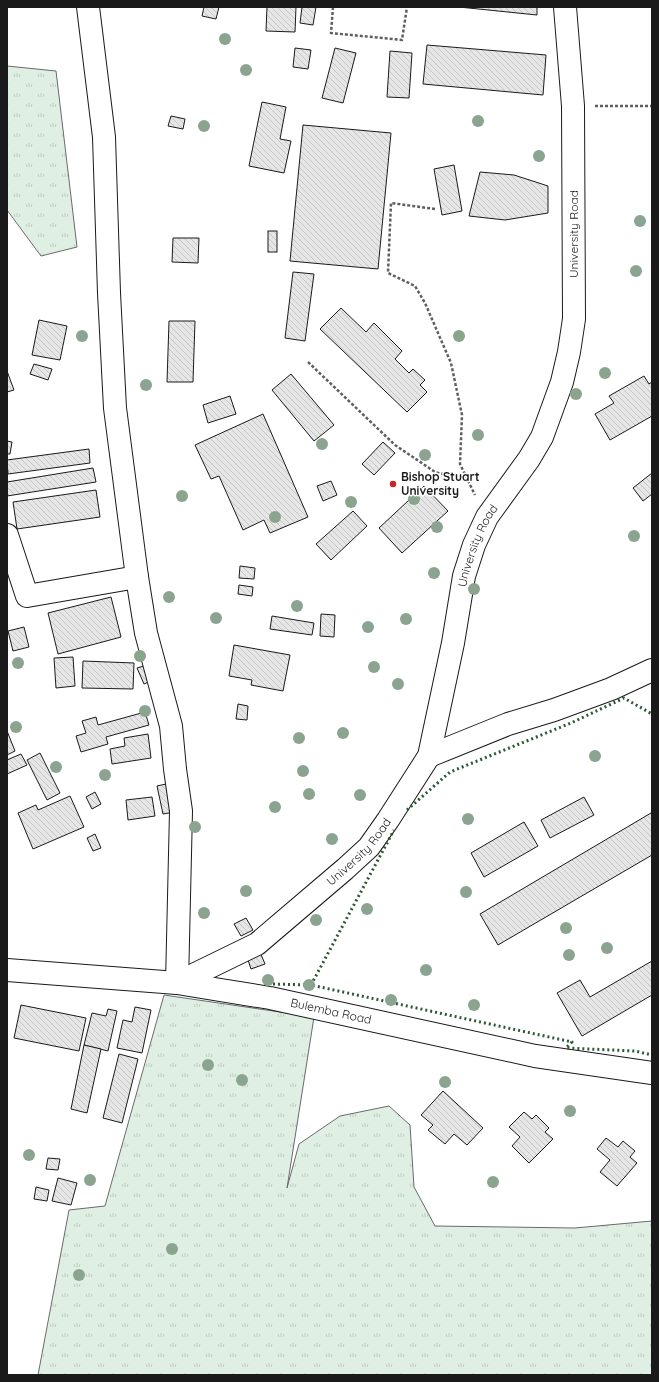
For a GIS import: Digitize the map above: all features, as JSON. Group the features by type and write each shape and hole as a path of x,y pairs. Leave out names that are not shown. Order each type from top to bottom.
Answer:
{"street":[{"path":"88,7 104,137 109,293 115,408 137,577 146,633 172,726 175,769 181,811 177,984"},
{"name":"University Road","path":"177,984 257,944 345,869 369,847 429,756 453,643 464,576 474,545 486,517 530,459 542,437 562,382 569,352 574,318 573,106 565,7"},
{"path":"7,535 27,596 137,577"},
{"path":"429,756 508,724 554,710 611,689 652,670"},
{"name":"Bulemba Road","path":"7,970 177,984 270,998 534,1056 652,1073"}],"path":[{"path":"333,7 331,33 402,40 407,7"},
{"path":"573,106 652,106"},
{"path":"435,209 391,203 388,273 415,286 425,303 451,363 462,415 460,464 486,517"},
{"path":"308,362 395,446 435,472 467,480"}],"green space":[{"path":"7,66 56,71 77,247 41,256 7,210"},
{"path":"164,995 314,1017 287,1188 299,1144 340,1116 389,1106 410,1125 414,1187 435,1226 575,1228 652,1221 652,1375 38,1375 69,1210 105,1206"}],"building":[{"path":"204,7 219,7 216,19 202,16"},
{"path":"267,7 296,7 295,32 266,31"},
{"path":"302,7 316,7 313,25 300,23"},
{"path":"459,7 537,7 537,15"},
{"path":"427,45 546,55 543,95 423,84"},
{"path":"295,48 311,50 308,69 293,67"},
{"path":"335,48 356,53 343,103 322,98"},
{"path":"390,51 412,53 409,98 387,97"},
{"path":"262,102 286,107 280,139 291,141 284,173 249,166"},
{"path":"171,116 185,119 183,129 168,126"},
{"path":"303,125 391,133 378,269 290,261"},
{"path":"454,165 462,211 442,215 434,169"},
{"path":"480,172 514,175 548,186 548,213 505,220 469,216"},
{"path":"268,231 277,231 277,252 268,252"},
{"path":"173,238 199,238 198,263 172,262"},
{"path":"293,272 314,274 305,341 285,338"},
{"path":"341,308 366,332 374,323 402,351 395,359 409,373 413,369 425,380 420,385 427,392 407,412 320,329"},
{"path":"39,320 67,326 60,360 32,355"},
{"path":"169,321 195,321 193,382 167,382"},
{"path":"34,364 52,369 48,380 30,374"},
{"path":"7,371 14,390 7,392"},
{"path":"291,374 334,425 314,441 272,390"},
{"path":"644,376 649,384 652,382 652,416 610,440 595,414 614,403 609,396"},
{"path":"230,396 236,414 208,423 203,405"},
{"path":"263,414 308,517 270,533 264,520 243,530 219,476 211,479 195,445"},
{"path":"7,441 12,442 10,454 7,454"},
{"path":"383,442 395,453 374,475 362,464"},
{"path":"89,449 90,463 8,474 7,460"},
{"path":"93,468 96,482 7,496 7,482"},
{"path":"652,473 652,494 643,501 633,488"},
{"path":"331,481 337,495 323,501 317,486"},
{"path":"424,486 448,511 402,553 379,528"},
{"path":"96,490 100,517 17,529 13,502"},
{"path":"353,511 367,526 331,560 316,544"},
{"path":"240,566 255,568 254,579 239,578"},
{"path":"239,585 253,587 252,596 238,594"},
{"path":"111,597 121,637 58,654 48,613"},
{"path":"321,614 335,615 334,637 320,636"},
{"path":"272,616 314,623 312,635 270,629"},
{"path":"24,627 29,647 13,651 8,631"},
{"path":"234,645 290,655 283,691 251,685 252,680 229,676"},
{"path":"73,657 75,686 56,688 54,658"},
{"path":"83,661 134,663 133,689 82,688"},
{"path":"147,665 153,680 144,684 137,668"},
{"path":"238,704 248,706 247,720 236,719"},
{"path":"145,712 149,725 106,737 108,744 81,752 76,736 86,733 82,721 96,717 98,725"},
{"path":"7,731 15,751 7,755"},
{"path":"148,734 151,758 112,764 110,749 125,746 124,738"},
{"path":"40,753 60,793 47,800 27,760"},
{"path":"21,754 27,765 7,774 7,760"},
{"path":"175,782 180,811 163,814 157,786"},
{"path":"95,792 101,804 92,809 86,797"},
{"path":"70,796 84,827 33,849 18,813 36,805 38,810"},
{"path":"152,797 155,816 128,820 126,800"},
{"path":"584,797 594,815 550,838 541,820"},
{"path":"651,813 652,855 498,945 480,914"},
{"path":"524,822 538,846 484,877 471,853"},
{"path":"95,834 101,848 93,851 87,838"},
{"path":"246,918 253,930 241,936 234,924"},
{"path":"260,952 265,964 251,969 247,957"},
{"path":"652,961 652,995 582,1036 557,993 580,980 590,997"},
{"path":"21,1005 86,1018 79,1051 14,1038"},
{"path":"135,1007 151,1010 142,1053 117,1048 123,1020 132,1022"},
{"path":"108,1009 117,1011 108,1051 84,1045 92,1013 106,1016"},
{"path":"84,1045 101,1049 87,1113 71,1109"},
{"path":"119,1054 138,1059 122,1123 103,1118"},
{"path":"443,1091 483,1128 467,1145 454,1134 445,1144 428,1130 433,1125 421,1115"},
{"path":"524,1112 532,1119 536,1115 549,1128 545,1132 553,1139 529,1163 512,1146 520,1137 509,1127"},
{"path":"606,1138 618,1147 623,1141 635,1151 630,1157 637,1163 617,1186 600,1172 610,1160 597,1149"},
{"path":"48,1158 60,1159 58,1170 46,1169"},
{"path":"58,1178 77,1183 71,1205 52,1201"},
{"path":"36,1187 49,1190 47,1201 34,1199"}],"hedge":[{"path":"407,810 450,772 571,723 624,698 652,714"},
{"path":"311,985 394,830"},
{"path":"273,984 311,985 572,1042 566,1048 635,1051 652,1055"}],"place":[{"name":"Bishop Stuart University","path":"393,484"}]}
